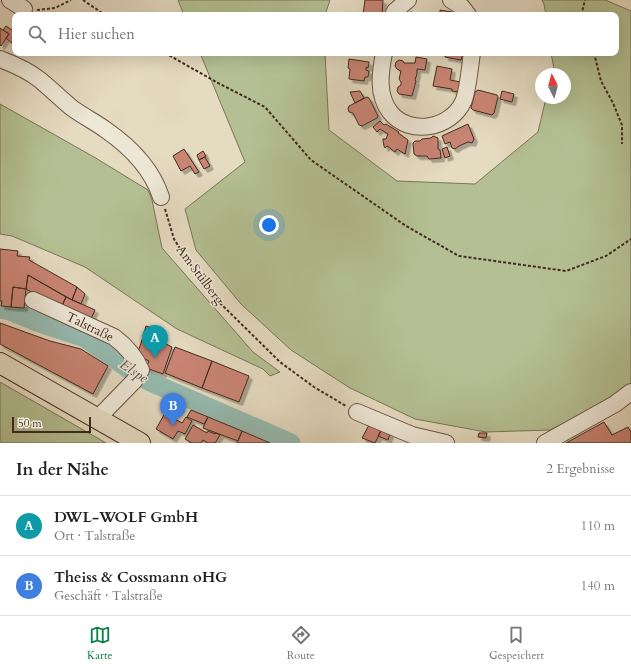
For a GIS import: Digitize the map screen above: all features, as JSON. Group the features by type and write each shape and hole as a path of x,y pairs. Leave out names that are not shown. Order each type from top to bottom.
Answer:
{"main road":[{"path":"0,363 140,443"}],"street":[{"path":"10,0 24,9"},
{"path":"394,12 408,0"},
{"path":"451,0 465,12"},
{"path":"384,56 380,83 384,100 391,113 402,122 412,126 428,127 441,122 454,114 463,101 471,56"},
{"path":"0,59 39,79 73,109 106,130 125,146 145,167 158,187 161,197"},
{"name":"Talstraße","path":"33,300 114,337 123,344 136,360 138,375 97,419"},
{"path":"545,443 615,404 631,392"},
{"path":"357,412 412,434 446,443"}],"path":[{"path":"24,9 36,10 55,8 71,0"},
{"path":"83,0 101,12"},
{"path":"582,12 585,0"},
{"path":"170,56 265,107 310,160 406,226 459,256 566,271 606,256 631,239"},
{"path":"595,56 601,81 613,103 622,125 622,144"},
{"name":"Am Stülberg","path":"161,197 174,239 187,260 220,303 280,362 314,387 357,412"}],"green space":[{"path":"178,0 330,0 326,12 183,12"},
{"path":"542,0 605,0 631,11 631,385 611,400 550,430 486,432 415,419 350,388 291,350 241,304 196,250 185,209 245,162 201,56 325,56 329,130 397,181 475,184 538,132 545,104 571,104 571,68 554,68 552,56 619,56 619,12 545,12"},
{"path":"0,104 94,157 148,190 152,200 162,248 253,352 280,372 270,376 263,369 177,329 85,267 12,236 0,234"},
{"path":"0,382 106,443 0,443"}],"building":[{"path":"365,0 383,0 382,12 363,12"},
{"path":"440,10 452,12 440,12"},
{"path":"6,26 12,30 12,43 6,38 9,34 3,30"},
{"path":"0,28 9,34 1,46 0,45"},
{"path":"445,56 462,56 461,60"},
{"path":"416,57 427,59 425,70 417,69 416,81 412,96 399,94 397,91 398,87 401,85 399,79 401,71 395,66 396,62 399,60 403,61 404,63 415,63"},
{"path":"349,59 369,62 368,68 366,67 366,70 369,71 368,77 365,77 364,81 349,79"},
{"path":"437,66 452,69 450,80 461,82 459,92 452,91 452,89 433,86"},
{"path":"478,90 497,95 498,97 494,113 492,115 473,110 471,108 475,92"},
{"path":"360,91 364,98 355,103 350,92"},
{"path":"502,91 514,94 512,102 500,99"},
{"path":"367,97 369,98 378,116 362,126 359,125 353,113 349,112 348,109 349,106"},
{"path":"380,121 384,125 386,124 399,132 398,133 408,140 405,154 397,149 395,152 387,146 385,148 383,139 386,139 388,134 380,129 377,132 373,127"},
{"path":"468,124 474,139 472,143 468,142 455,149 452,148 450,142 445,144 442,136"},
{"path":"433,136 438,138 438,149 440,150 441,158 429,159 427,156 417,156 414,154 413,143 415,141 431,138"},
{"path":"447,147 450,156 445,158 442,149"},
{"path":"184,149 199,172 195,174 190,166 181,171 173,156"},
{"path":"203,151 206,156 199,160 197,155"},
{"path":"205,157 210,166 204,169 199,160"},
{"path":"0,249 18,251 17,256 30,257 29,260 77,287 72,300 28,275 26,289 13,287 11,307 1,306"},
{"path":"28,275 66,297 61,308 26,289"},
{"path":"13,287 26,289 24,308 11,307"},
{"path":"77,287 85,294 81,304 72,300"},
{"path":"66,297 95,310 90,321 61,308"},
{"path":"0,323 50,341 81,349 108,366 93,394 0,344"},
{"path":"146,326 157,330 153,339 143,336"},
{"path":"143,337 150,340 151,338 151,340 160,343 160,341 172,347 163,374 146,368 149,361 137,355"},
{"path":"175,347 212,361 202,388 165,373"},
{"path":"212,361 249,376 239,402 202,388"},
{"path":"191,410 208,417 204,424 187,417"},
{"path":"165,413 182,423 186,417 192,421 185,434 178,431 173,439 156,429"},
{"path":"208,417 242,431 238,441 203,428"},
{"path":"604,422 612,435 628,427 631,432 631,443 566,443"},
{"path":"193,425 207,433 208,431 220,435 215,443 208,443 203,440 201,443 192,443 185,439"},
{"path":"369,425 381,431 375,443 362,438"},
{"path":"381,430 390,434 388,440 378,436"},
{"path":"242,431 270,443 237,443"},
{"path":"479,433 487,433 486,438 478,437"}],"waterway":[{"name":"Elspe","path":"0,309 10,311 39,323 85,338 148,381 291,443"}],"place":[{"name":"DWL-WOLF GmbH","path":"155,358"},
{"name":"Theiss & Cossmann oHG","path":"173,426"}]}
